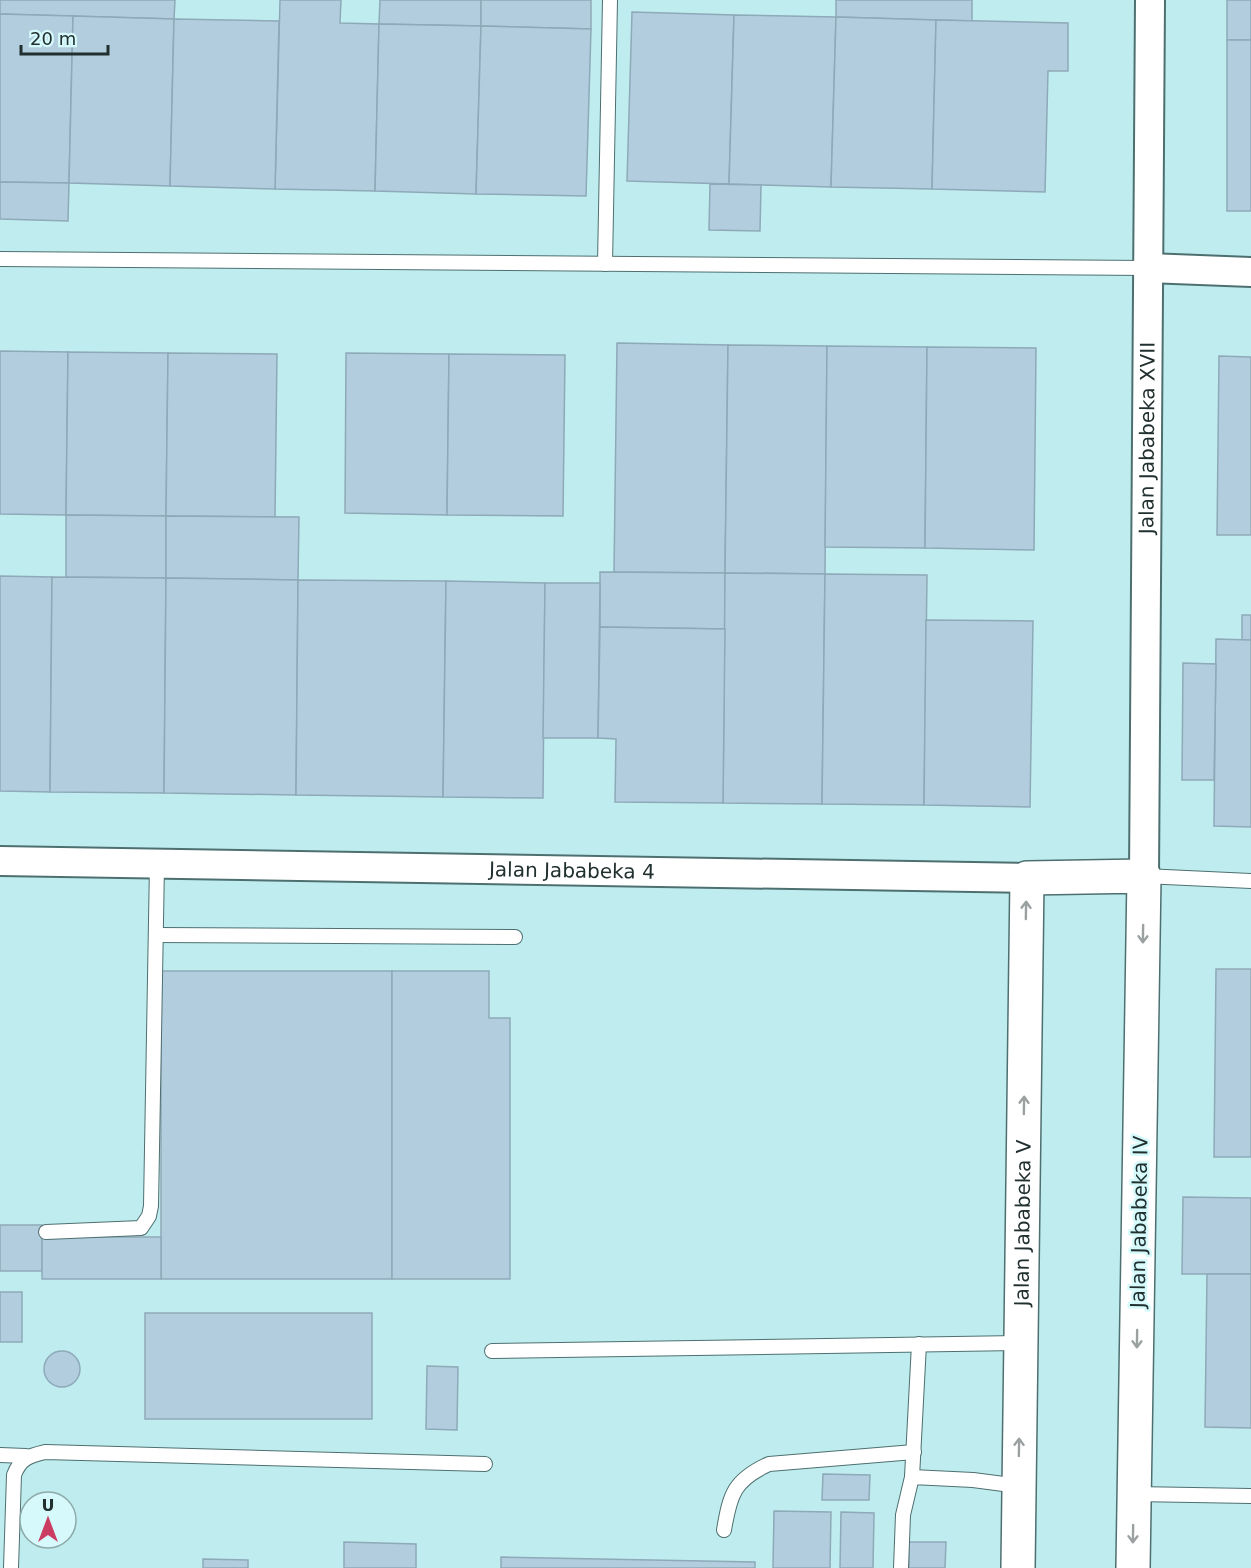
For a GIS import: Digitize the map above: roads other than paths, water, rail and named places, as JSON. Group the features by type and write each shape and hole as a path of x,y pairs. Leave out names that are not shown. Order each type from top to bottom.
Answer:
{"street":[{"name":"Jalan Jababeka XVII","path":"1144,876 1150,0"},
{"path":"1148,268 1251,272"},
{"name":"Jalan Jababeka 4","path":"0,861 1027,878 1144,876"},
{"name":"Jalan Jababeka IV","path":"1133,1568 1144,876"},
{"name":"Jalan Jababeka V","path":"1018,1568 1027,878"}],"lane":[{"path":"605,264 610,0"},
{"path":"0,259 1148,268"},
{"path":"46,1232 141,1228 149,1216 157,864"},
{"path":"1144,876 1251,881"},
{"path":"156,935 515,937"},
{"path":"492,1351 1021,1343"},
{"path":"901,1568 903,1515 912,1477 919,1344"},
{"path":"0,1455 26,1456 45,1452 485,1464"},
{"path":"723,1530 736,1485 753,1472 769,1464 914,1452"},
{"path":"11,1568 14,1475 26,1456"},
{"path":"912,1477 973,1480 1019,1486"},
{"path":"1134,1494 1251,1496"}]}
